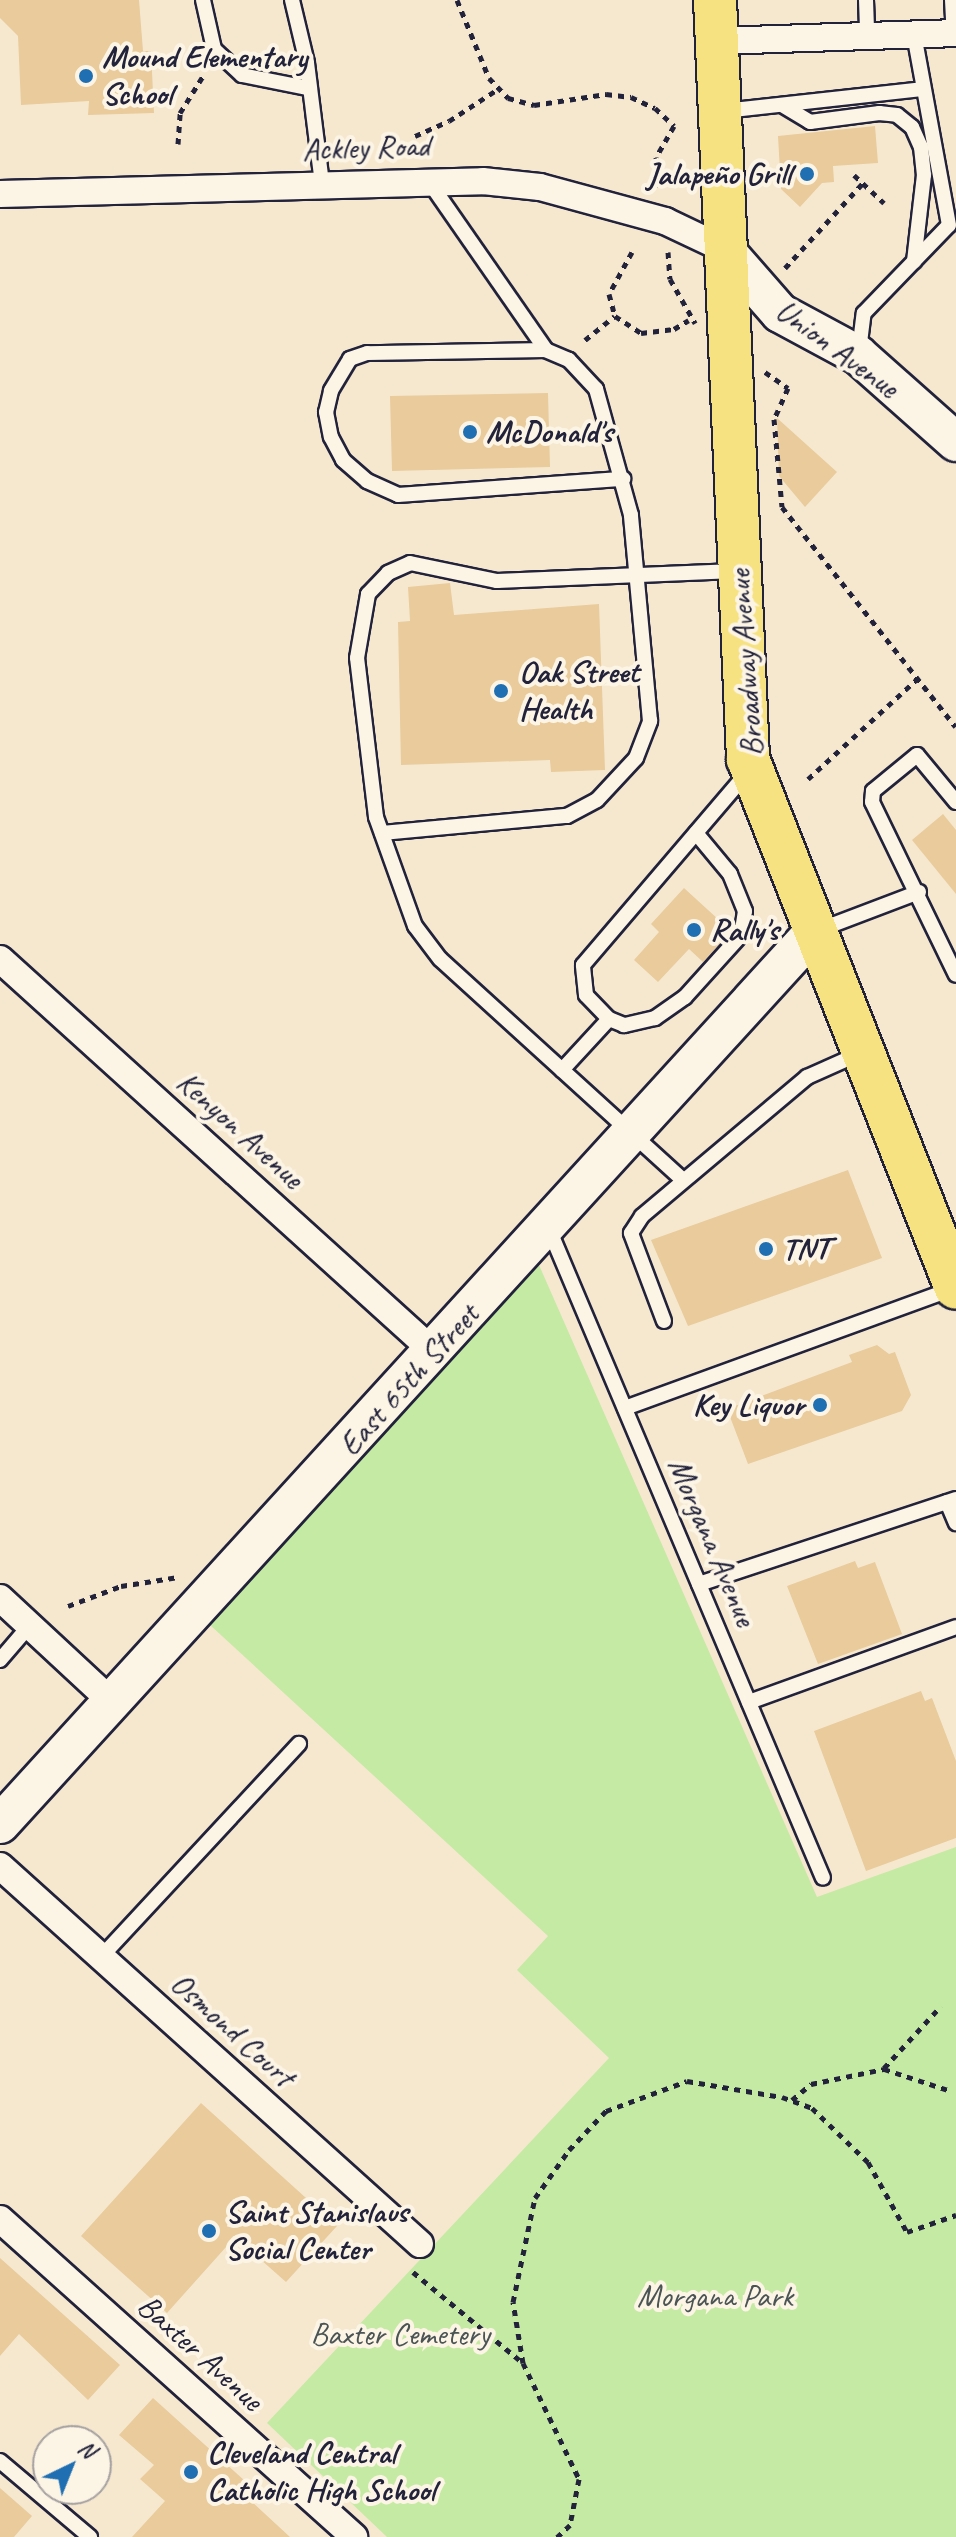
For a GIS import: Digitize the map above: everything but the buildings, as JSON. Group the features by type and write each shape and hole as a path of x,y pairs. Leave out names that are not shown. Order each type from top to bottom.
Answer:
{"main road":[{"name":"Broadway Avenue","path":"715,0 724,249 751,768 861,1053 955,1282"}],"street":[{"path":"717,41 955,33"},
{"name":"Ackley Road","path":"0,194 427,179 540,187 665,221 724,249"},
{"name":"Union Avenue","path":"724,249 780,313 858,355 956,442"},
{"name":"East 65th Street","path":"0,1824 549,1228 814,932"},
{"name":"Kenyon Avenue","path":"0,959 434,1352"},
{"path":"0,1598 113,1703"},
{"name":"Osmond Court","path":"0,1866 420,2244"},
{"name":"Baxter Avenue","path":"0,2219 354,2537"}],"lane":[{"path":"203,0 214,49 242,75 307,88"},
{"path":"292,0 307,63 307,88 322,184"},
{"path":"866,0 867,37"},
{"path":"952,0 955,33"},
{"path":"858,355 864,313 949,225 914,35"},
{"path":"720,112 922,89"},
{"path":"782,105 810,122 879,113 897,115 912,127 921,147 924,175 914,261"},
{"path":"427,179 546,350"},
{"path":"382,833 567,816 597,800 636,758 650,721 623,479 596,389 569,360 546,350 367,353 350,359 331,391 326,412 331,437 343,460 367,481 398,495 623,479"},
{"path":"683,1180 440,959 415,926 382,833 357,658 368,594 388,573 410,563 497,581 740,571"},
{"path":"956,802 917,755 873,791 872,802 919,892 949,941 956,975"},
{"path":"696,833 730,874 745,911 741,935 685,997 655,1018 624,1025 609,1019 586,995 583,965 751,768"},
{"path":"814,932 919,892"},
{"path":"562,1070 609,1019"},
{"path":"664,1321 631,1233 683,1180 807,1077 861,1053"},
{"name":"Morgana Avenue","path":"549,1228 823,1878"},
{"path":"625,1408 955,1282"},
{"path":"699,1584 951,1501 956,1523"},
{"path":"0,1660 30,1625"},
{"path":"749,1702 956,1627"},
{"path":"101,1957 299,1744"},
{"path":"0,2461 90,2537"}],"path":[{"path":"457,0 489,78 498,89 520,104 534,105 606,94 631,97 655,108 674,126 656,157"},
{"path":"178,144 180,113 203,76"},
{"path":"415,136 449,121 498,89"},
{"path":"854,175 884,203"},
{"path":"779,275 863,183"},
{"path":"632,252 609,294 615,316 641,333 665,331 689,320 670,279"},
{"path":"585,340 615,316"},
{"path":"788,388 774,419 782,507 956,727"},
{"path":"808,779 917,679"},
{"path":"68,1606 121,1586 182,1577"},
{"path":"884,2069 941,2006"},
{"path":"791,2100 811,2084 884,2069 948,2090"},
{"path":"557,2537 570,2525 579,2479 523,2363 513,2302 535,2198 569,2150 606,2111 687,2081 791,2100 812,2108 868,2162 907,2232 956,2215"},
{"path":"409,2269 523,2363"}],"green space":[{"name":"Morgana Park","path":"539,1265 817,1897 956,1847 956,2537 387,2537 267,2423 609,2058 517,1970 548,1936 210,1625"}],"place":[{"name":"Mound Elementary School","path":"86,76"},
{"name":"Jalapeño Grill","path":"807,174"},
{"name":"McDonald's","path":"470,432"},
{"name":"Oak Street Health","path":"501,691"},
{"name":"Rally's","path":"694,930"},
{"name":"TNT","path":"766,1249"},
{"name":"Key Liquor","path":"820,1405"},
{"name":"Saint Stanislaus Social Center","path":"209,2231"},
{"name":"Cleveland Central Catholic High School","path":"191,2472"}],"park label":[{"name":"Baxter Cemetery","path":"400,2334"}]}
